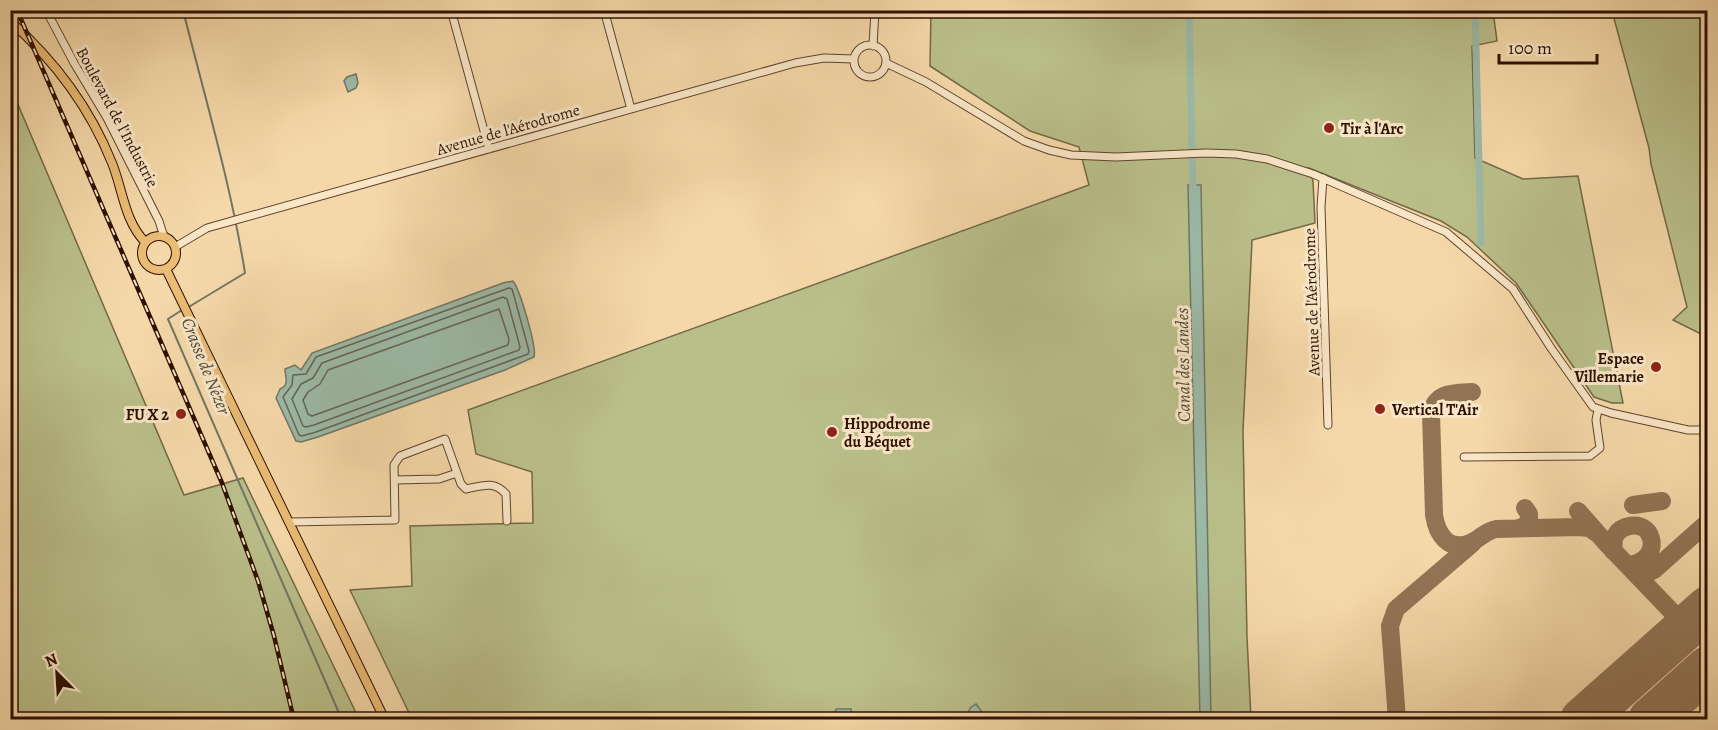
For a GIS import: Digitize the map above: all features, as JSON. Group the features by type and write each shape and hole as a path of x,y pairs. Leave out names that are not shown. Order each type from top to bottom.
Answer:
{"main road":[{"path":"10,21 47,57 84,107 112,163 131,224 145,242"},
{"path":"154,237 164,237 175,247 176,257 166,269 155,270 145,264 141,253 145,242 154,237"},
{"path":"166,269 385,720"}],"street":[{"name":"Boulevard de l'Industrie","path":"46,10 107,118 159,221 164,237"},
{"path":"451,10 489,149"},
{"path":"604,10 631,109"},
{"path":"873,45 875,10"},
{"path":"873,45 884,54 886,63 878,75 869,77 856,69 854,59 863,47 873,45"},
{"name":"Avenue de l'Aérodrome","path":"175,247 200,230 795,63 824,58 854,59"},
{"path":"886,63 926,82 1024,141 1049,150 1071,155 1116,158 1206,153 1236,154 1267,159 1323,178 1446,232 1513,290 1585,396 1598,410 1688,429 1707,428"},
{"name":"Avenue de l'Aérodrome","path":"1323,178 1328,425"},
{"path":"1464,458 1590,456 1600,448 1596,420 1598,410"},
{"path":"290,522 395,520 394,465 400,456 445,439 461,484 466,489 489,483 506,494 507,521"},
{"path":"395,480 439,478 457,473"}],"green space":[{"name":"Hippodrome du Béquet","path":"931,11 1493,11 1497,41 1472,46 1475,158 1523,179 1578,176 1623,403 1612,403 1594,397 1516,283 1467,237 1441,221 1309,168 1313,181 1315,223 1252,240 1243,431 1251,719 412,719 350,590 412,586 410,526 533,523 532,472 476,454 468,410 1089,185 1079,147 1030,131 930,66"},
{"path":"1612,11 1707,11 1707,337 1673,320 1687,307 1649,148"},
{"path":"11,88 184,495 243,478 359,719 11,719"}],"water":[{"path":"356,74 358,83 356,88 348,92 344,81 347,77"},
{"path":"1188,185 1201,185 1211,720 1200,719"},
{"path":"513,281 527,319 534,357 505,370 318,437 301,442 296,441 276,398 286,383 285,369 295,365 301,370 312,353"},
{"path":"976,704 982,712 982,719 966,719 970,708"},
{"path":"836,709 851,709 852,719 833,719"}],"waterway":[{"name":"Crasse de Nézer","path":"183,10 225,174 245,273 187,308"},
{"name":"Canal des Landes","path":"1189,10 1193,192"},
{"path":"1475,10 1481,243"},
{"name":"Crasse de Nézer","path":"182,310 168,319 342,720"}],"taxiway":[{"path":"1472,392 1441,397 1433,406 1431,413 1434,515 1438,529 1445,540 1462,545 1496,529 1579,527 1589,528 1598,534"},
{"path":"1633,505 1662,501"},
{"path":"1518,528 1523,527 1529,521 1529,514 1525,508"},
{"path":"1578,511 1675,615 1678,629 1672,639"},
{"path":"1632,570 1645,574 1654,570 1708,522"},
{"path":"1613,551 1615,536 1622,529 1631,526 1640,526 1645,529 1651,538 1651,550 1644,559 1627,565"},
{"path":"1397,720 1390,626 1396,609 1473,543"},
{"path":"1675,615 1687,619 1701,613"}],"runway":[{"path":"1582,720 1708,608"},
{"path":"1650,720 1708,668"}],"railway":[{"path":"17,10 222,483 258,581 294,720"}],"place":[{"name":"Tir à l'Arc","path":"1329,128"},
{"name":"Espace Villemarie","path":"1656,367"},
{"name":"Vertical T'Air","path":"1380,409"},
{"name":"FU X 2","path":"181,414"},
{"name":"Hippodrome du Béquet","path":"832,432"}]}
